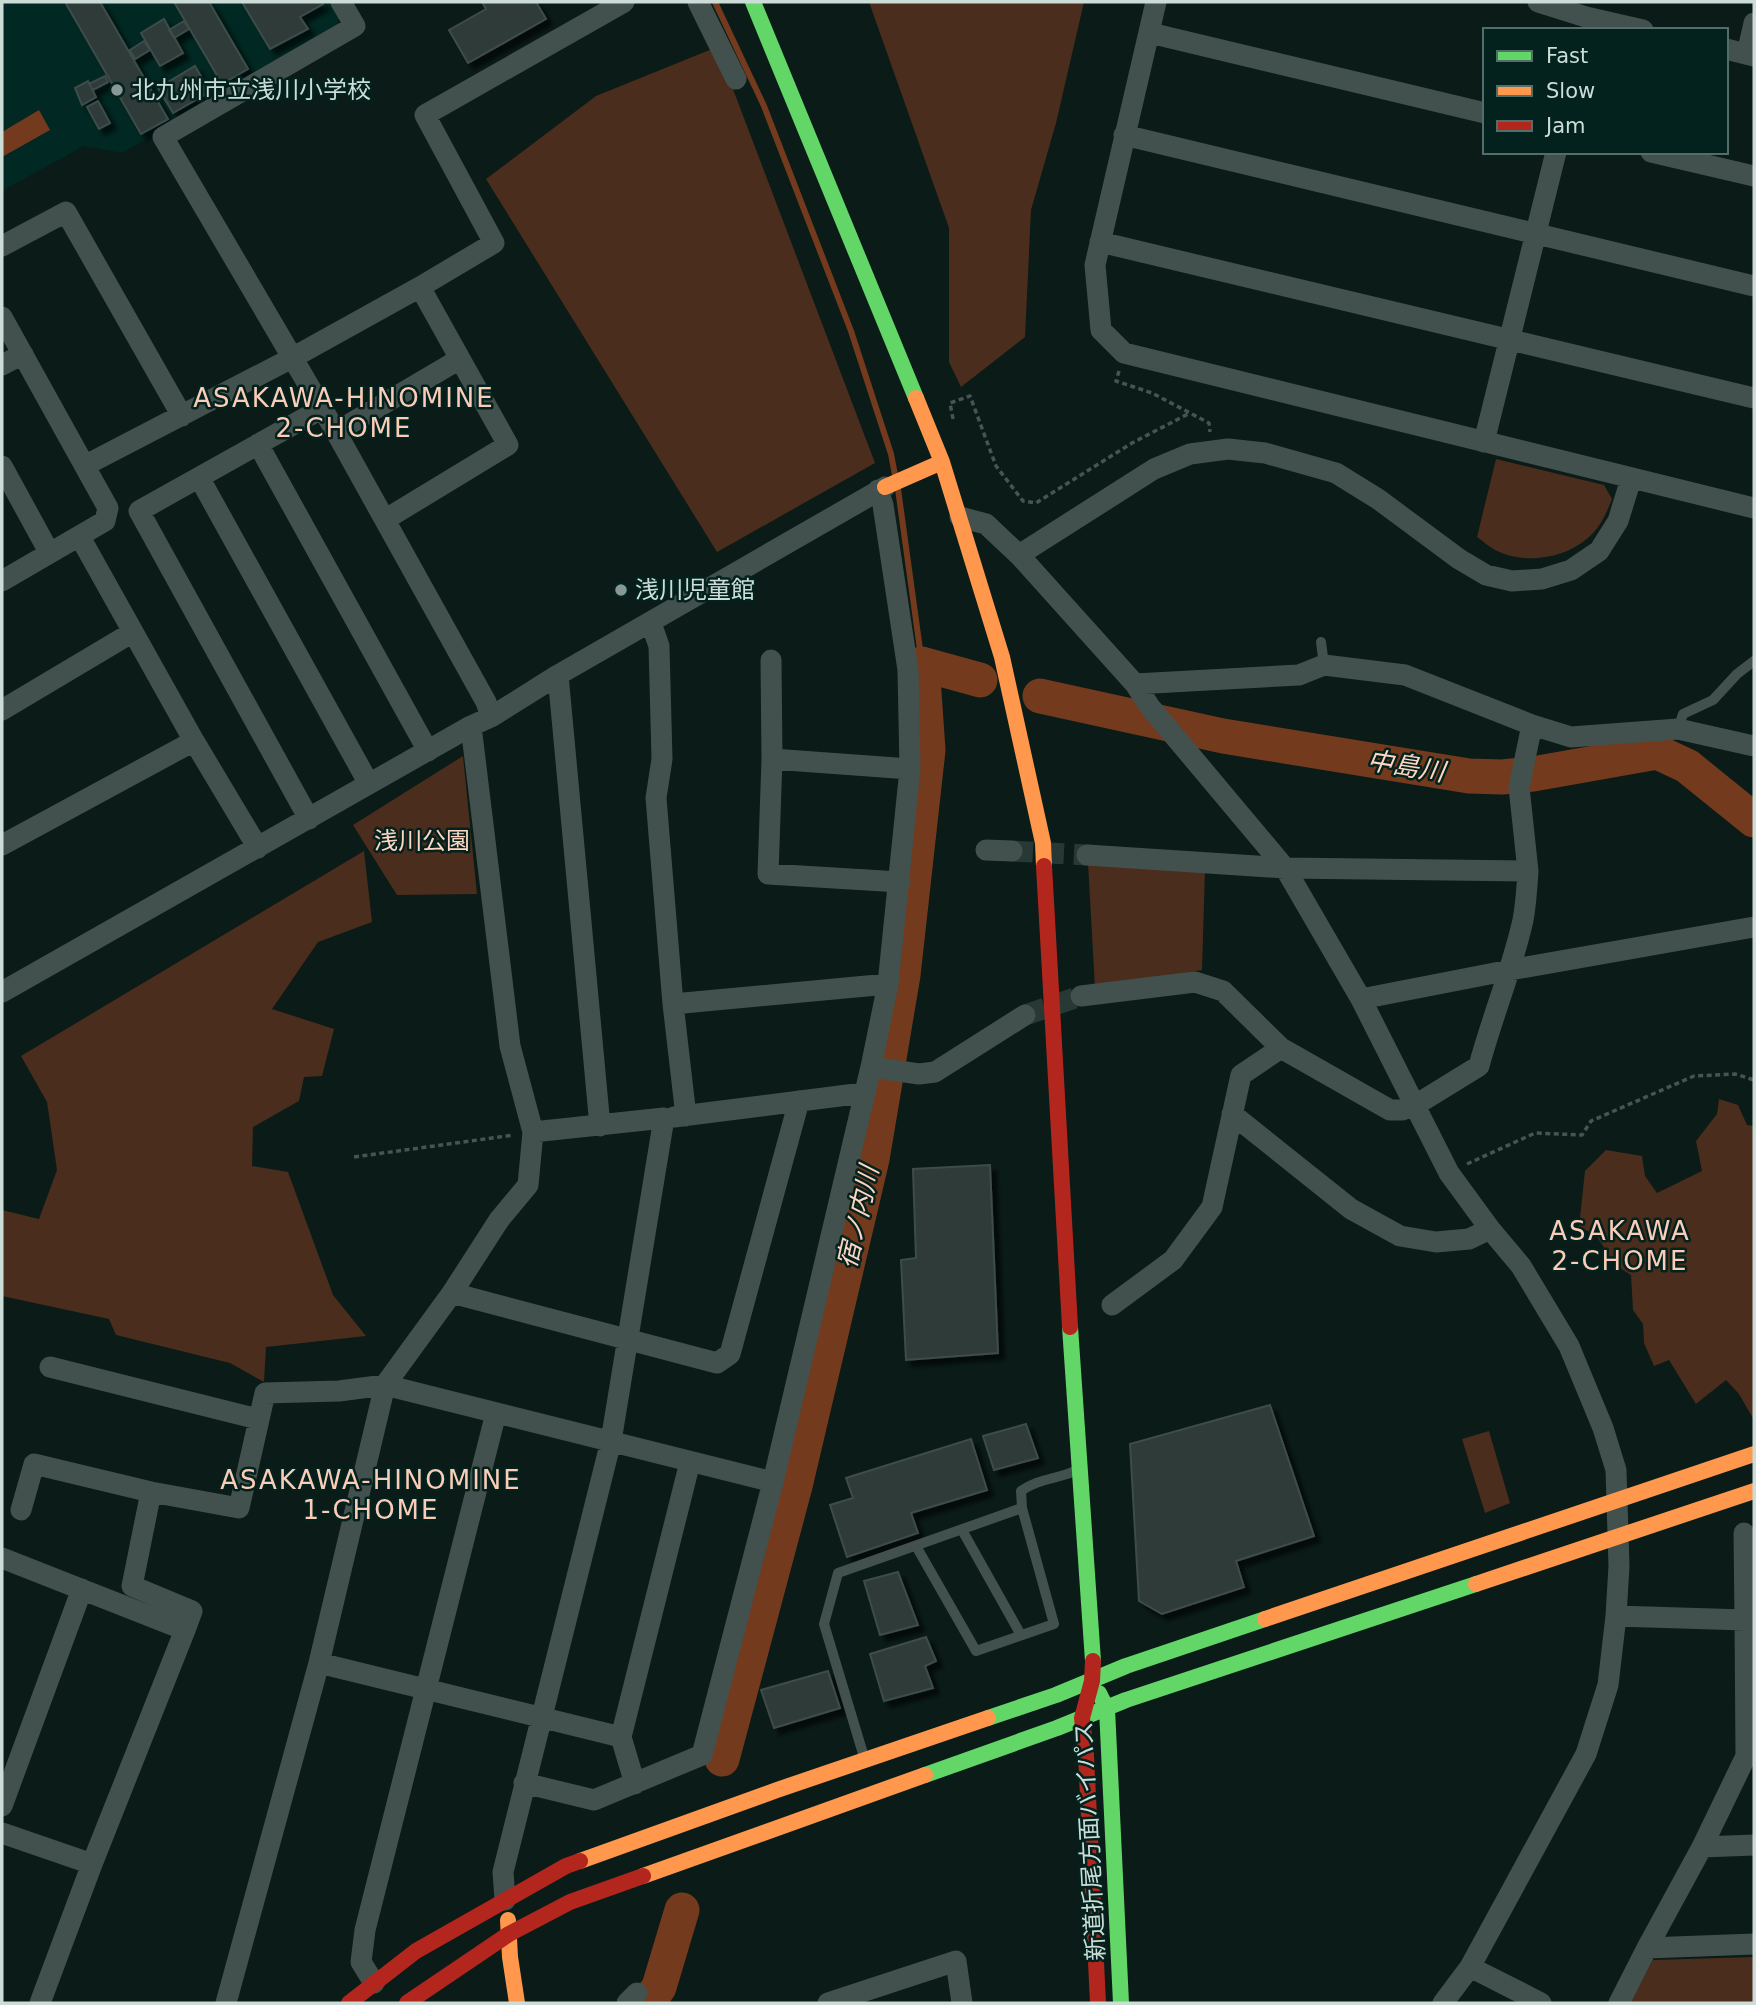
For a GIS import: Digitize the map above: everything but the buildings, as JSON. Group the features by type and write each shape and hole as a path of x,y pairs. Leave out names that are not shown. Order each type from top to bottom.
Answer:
{"street":[{"path":"341,2 355,26 163,136 321,409 337,432 486,702 491,717"},
{"path":"86,466 292,358 494,243 425,115 624,2"},
{"path":"698,2 736,79"},
{"path":"753,2 942,462 1002,657 1043,843 1079,1470 1093,1645 1092,1681 1082,1718 1098,2003"},
{"path":"1156,2 1095,265 1101,330 1124,353 1754,508"},
{"path":"1538,2 1585,23 1626,28"},
{"path":"1742,53 1754,23"},
{"path":"1150,33 1483,113"},
{"path":"1124,135 1754,286"},
{"path":"1484,442 1555,154"},
{"path":"1659,154 1754,177"},
{"path":"2,246 66,212 182,416"},
{"path":"1100,242 1754,398"},
{"path":"386,519 508,445 419,287"},
{"path":"2,317 108,508 105,521 2,581"},
{"path":"2,365 23,354"},
{"path":"337,432 458,360"},
{"path":"309,819 139,511 321,409"},
{"path":"258,443 428,751"},
{"path":"1019,555 1153,469 1191,454 1227,449 1265,453 1336,473 1378,499 1459,559 1486,575 1512,581 1542,579 1571,570 1599,551 1618,521 1631,478"},
{"path":"2,992 491,717 558,675 882,488 904,476 942,462"},
{"path":"2,466 49,552"},
{"path":"200,479 369,784"},
{"path":"524,1783 594,1800 702,1755 773,1482 863,1093 876,1068 888,984 910,769 908,670 882,488"},
{"path":"960,517 986,524 1019,555 1135,684 1150,707 1285,869 1362,999 1449,1173 1521,1266 1569,1346 1603,1428 1616,1470 1619,1538 1616,1616 1608,1685 1586,1754 1470,1967 1443,2003"},
{"path":"80,537 194,741 258,848"},
{"path":"651,623 659,646 662,759 656,798 673,1003 686,1116"},
{"path":"2,710 133,632"},
{"path":"771,660 772,759 768,874 900,882"},
{"path":"1135,684 1299,675 1324,665 1405,675 1532,725 1571,737 1678,729 1754,746"},
{"path":"558,675 600,1126"},
{"path":"1082,996 1195,982 1223,991 1281,1048 1390,1110 1414,1106 1479,1066 1491,1021 1510,970 1524,917 1528,871 1519,787 1532,725"},
{"path":"226,2003 319,1663 386,1385 452,1293 499,1220 528,1185 533,1132 510,1046 471,726"},
{"path":"2,845 194,741"},
{"path":"772,759 910,769"},
{"path":"986,850 1012,851"},
{"path":"1087,855 1285,869 1528,871"},
{"path":"1362,999 1510,970 1754,928"},
{"path":"673,1003 888,984"},
{"path":"876,1068 919,1074 935,1072 1025,1015"},
{"path":"1112,1305 1173,1260 1212,1207 1241,1076 1281,1048"},
{"path":"533,1132 863,1093"},
{"path":"452,1293 717,1363 730,1354 799,1101"},
{"path":"1232,1114 1351,1209 1400,1236 1436,1242 1469,1239 1490,1229"},
{"path":"517,2003 510,1958 503,1872 611,1441 664,1118"},
{"path":"50,1367 258,1419"},
{"path":"20,1510 36,1454 151,1492 239,1508 265,1394 340,1391 386,1385 773,1482"},
{"path":"374,1983 361,1962 365,1930 496,1413"},
{"path":"349,2003 428,1944 566,1866 1056,1695 1126,1666 1754,1454"},
{"path":"635,1784 621,1737 690,1462"},
{"path":"40,2003 192,1611 132,1586 151,1492"},
{"path":"407,2003 509,1934 570,1902 1107,1709 1139,1695 1754,1492"},
{"path":"1619,2003 1702,1847 1746,1756 1744,1533"},
{"path":"2,1558 185,1630"},
{"path":"2,1806 82,1589"},
{"path":"1616,1616 1745,1620"},
{"path":"319,1663 621,1737"},
{"name":"新道折尾方面バイパス","path":"1092,1681 1107,1709 1121,2003"},
{"path":"2,1833 92,1864"},
{"path":"1702,1847 1754,1845"},
{"path":"1647,1948 1754,1944"},
{"path":"828,2003 956,1961 962,2003"},
{"path":"1470,1967 1541,2003"}],"lane":[{"path":"1321,642 1324,665"},
{"path":"1678,729 1683,714 1713,700 1737,674 1754,661"},
{"path":"916,1546 976,1651 1054,1624 1022,1508 1021,1491 1032,1482 1058,1479 1079,1470"},
{"path":"865,1760 824,1624 838,1573 1022,1508"},
{"path":"961,1530 1021,1635"}],"path":[{"path":"1124,353 1116,381 1152,393 1209,423 1211,438"},
{"path":"953,424 950,403 970,396 996,466 1023,501 1036,503 1132,443 1190,413"},
{"path":"1449,1173 1535,1133 1582,1135 1591,1121 1694,1076 1735,1074 1754,1080"},
{"path":"354,1157 533,1132"}],"shaded area":[{"name":"北九州市立浅川小学校","path":"2,2 334,2 341,14 332,34 122,153 84,146 2,191"},
{"path":"39,110 50,130 2,157 2,132"}],"green space":[{"path":"869,2 1084,2 1056,123 1031,210 1025,337 961,387 949,362 949,228"},
{"path":"717,47 875,463 717,552 486,179 596,96"},
{"path":"1496,459 1604,485 1612,499 1602,521 1583,542 1560,554 1520,558 1493,549 1477,537"},
{"name":"浅川公園","path":"463,756 477,894 397,895 353,825"},
{"path":"364,851 372,922 318,942 272,1009 334,1029 322,1076 304,1077 299,1101 253,1127 252,1166 288,1172 333,1295 366,1336 266,1347 264,1382 230,1363 116,1335 109,1319 2,1296 2,1210 39,1219 57,1170 47,1102 21,1056"},
{"path":"1088,863 1205,870 1202,970 1095,988"},
{"path":"1719,1099 1738,1105 1747,1125 1754,1126 1754,1420 1739,1394 1726,1380 1696,1404 1669,1360 1654,1366 1644,1343 1643,1324 1633,1310 1631,1275 1615,1265 1596,1235 1579,1227 1585,1171 1606,1150 1642,1156 1645,1176 1657,1193 1702,1171 1696,1141 1717,1114"},
{"path":"1489,1431 1510,1503 1485,1513 1462,1439"},
{"path":"1754,1957 1754,2003 1630,2003 1653,1960"}],"waterway":[{"path":"715,2 764,106 851,331 891,454 895,475"},
{"path":"898,489 922,664"},
{"name":"宿ノ内川","path":"722,1759 795,1486 872,1159 903,975 928,750 922,664 980,680"},
{"name":"中島川","path":"1040,696 1223,736 1469,776 1533,774 1657,752 1687,766 1754,820"},
{"name":"宿ノ内川","path":"648,2003 659,1987 682,1910"}],"tunnel":[{"path":"1012,851 1087,855"},
{"path":"1025,1015 1081,996"}],"traffic: fast":[{"path":"753,2 916,398"},
{"path":"1070,1327 1093,1661"},
{"path":"925,1775 1057,1728 1126,1700 1476,1584"},
{"path":"988,1718 1056,1695 1126,1666 1265,1619"},
{"path":"1099,1693 1107,1709 1121,2003"}],"traffic: slow":[{"path":"916,398 942,462 1002,657 1043,843 1044,866"},
{"path":"885,487 942,462"},
{"path":"1265,1619 1754,1454"},
{"path":"1476,1584 1754,1491"},
{"path":"580,1861 988,1718"},
{"path":"643,1876 925,1775"},
{"path":"508,1920 517,2003"}],"traffic: jam":[{"path":"1044,866 1070,1327"},
{"path":"1093,1661 1092,1681 1082,1718 1098,2003"},
{"path":"349,2003 416,1951 566,1866 580,1861"},
{"path":"407,2003 509,1934 570,1902 643,1876"}],"place":[{"name":"北九州市立浅川小学校","path":"117,90"},
{"name":"浅川児童館","path":"621,590"}],"district":[{"name":"ASAKAWA-HINOMINE 2-CHOME","path":"344,413"},
{"name":"ASAKAWA 2-CHOME","path":"1620,1246"},
{"name":"ASAKAWA-HINOMINE 1-CHOME","path":"371,1495"}]}
